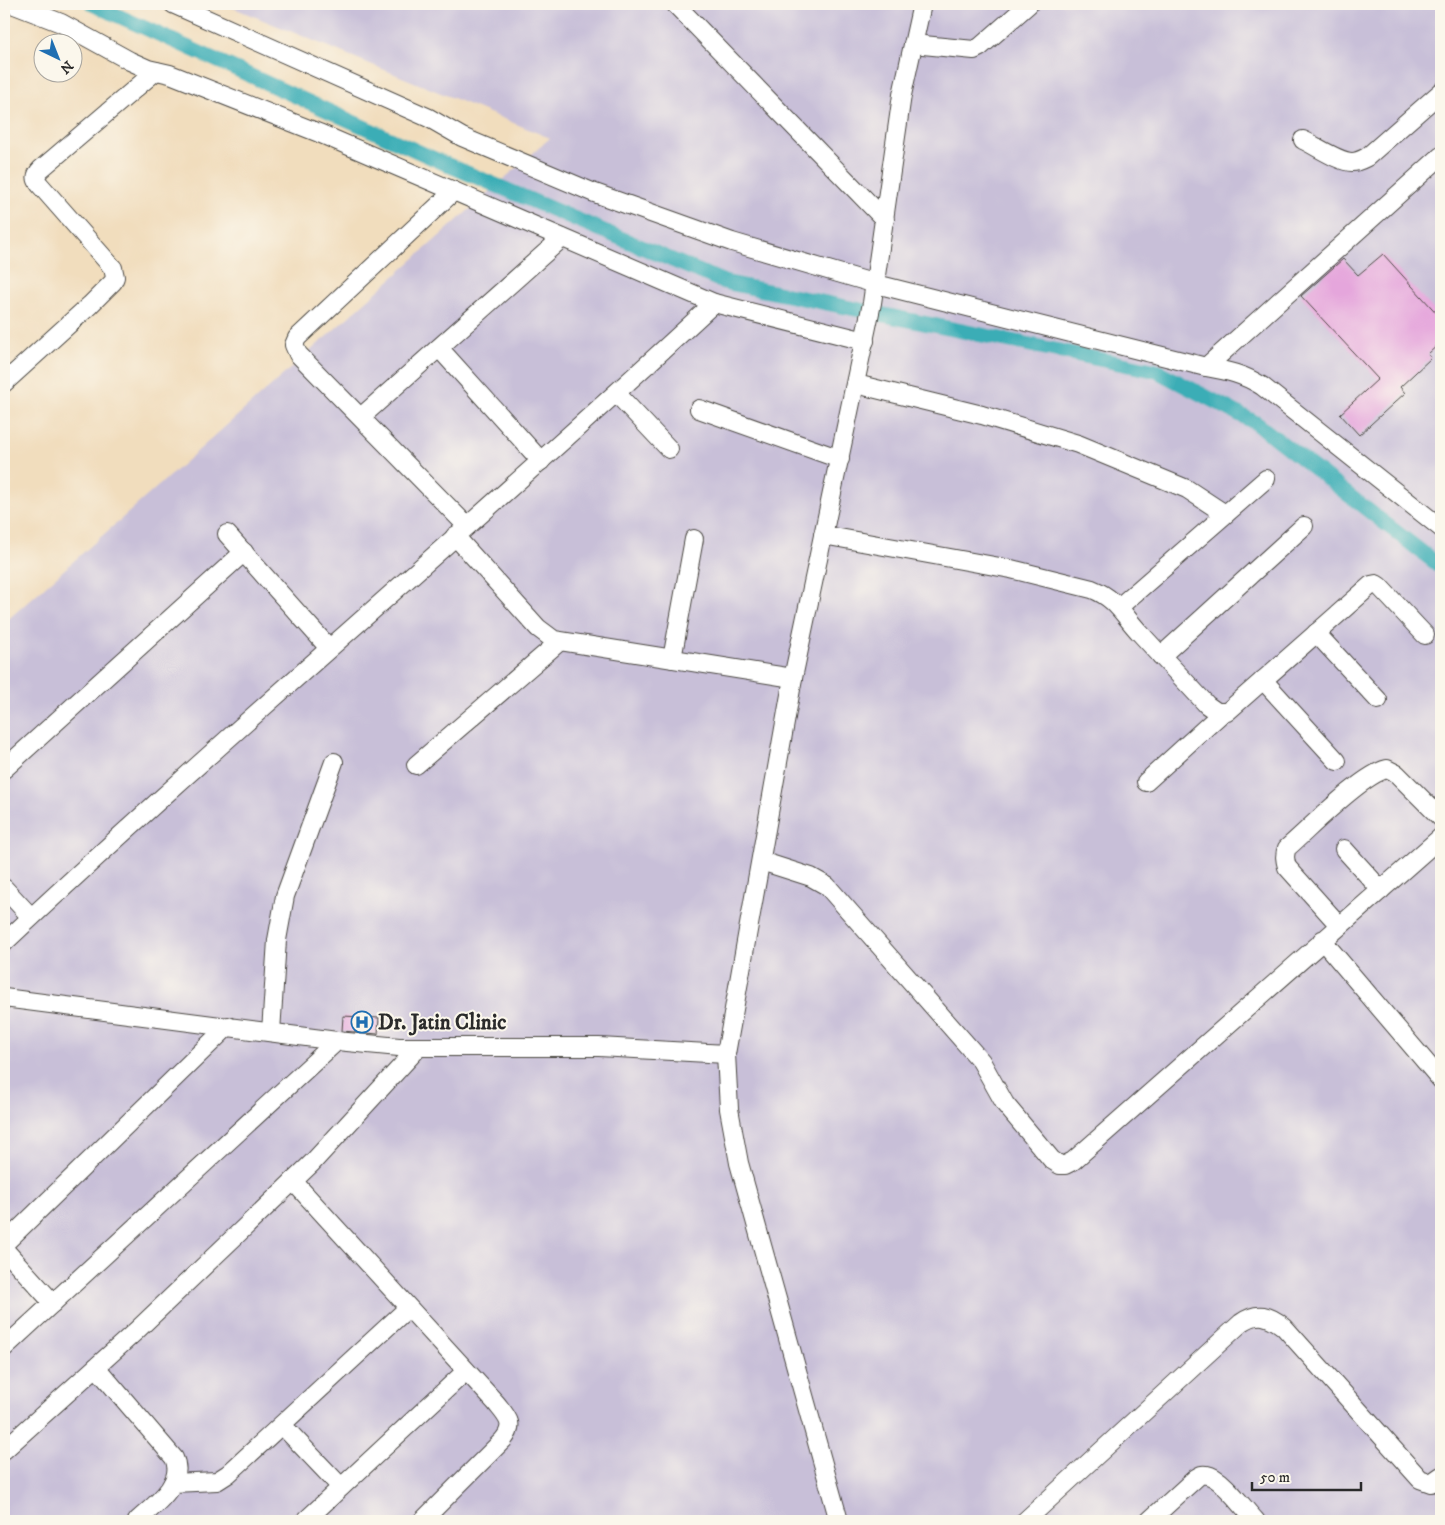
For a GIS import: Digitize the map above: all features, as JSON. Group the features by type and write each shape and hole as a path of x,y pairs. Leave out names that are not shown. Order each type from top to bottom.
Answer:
{"street":[{"path":"12,4 61,23 115,54 148,69 170,74 319,133 714,303 866,336"},
{"path":"173,4 198,8 428,118 462,137 592,192 732,242 876,284 1246,376 1262,386 1441,528"},
{"path":"675,4 885,220"},
{"path":"839,1521 739,1163 729,1109 726,1054 793,678 876,284 902,95 922,4"},
{"path":"913,44 974,50 980,48 1029,4"},
{"path":"4,383 90,305 113,282 115,277 113,268 40,185 36,175 156,71"},
{"path":"1303,140 1343,160 1355,162 1361,160 1368,157 1441,92"},
{"path":"1206,367 1441,156"},
{"path":"454,191 294,341 298,354 361,417 461,531 538,628 549,638 559,642 793,678"},
{"path":"361,417 562,238"},
{"path":"4,943 329,648 617,394 714,303"},
{"path":"439,348 541,461"},
{"path":"856,384 982,415 1078,444 1187,489 1225,514"},
{"path":"617,394 669,449"},
{"path":"700,409 840,459"},
{"path":"1119,606 1266,478"},
{"path":"1161,656 1304,526"},
{"path":"227,534 329,648"},
{"path":"823,535 1011,570 1074,584 1102,593 1119,606 1138,631 1212,710 1222,713"},
{"path":"672,660 694,539"},
{"path":"4,769 244,552"},
{"path":"1146,782 1367,587 1373,584 1379,586 1425,635"},
{"path":"1316,633 1378,700"},
{"path":"416,765 559,642"},
{"path":"1263,680 1337,761"},
{"path":"271,1032 280,917 285,896 334,762"},
{"path":"1339,925 1287,867 1285,859 1287,848 1356,787 1375,773 1387,769 1396,774 1441,818"},
{"path":"761,861 812,877 826,886 980,1062 1005,1104 1052,1160 1060,1165 1065,1165 1073,1161 1441,837"},
{"path":"1344,849 1381,890"},
{"path":"4,888 32,917"},
{"path":"1322,940 1441,1080"},
{"path":"4,998 337,1041 399,1047 598,1047 726,1054"},
{"path":"4,1244 228,1026"},
{"path":"4,1348 337,1041"},
{"path":"4,1450 136,1331 312,1163 419,1047"},
{"path":"293,1181 507,1417 510,1428 503,1440 422,1521"},
{"path":"4,1248 53,1303"},
{"path":"173,1483 217,1481 228,1474 408,1308"},
{"path":"1025,1521 1241,1324 1248,1318 1255,1316 1265,1316 1275,1320 1284,1328 1420,1479 1431,1484 1441,1476"},
{"path":"96,1367 174,1458 178,1466 177,1475 173,1483 137,1521"},
{"path":"305,1521 466,1371"},
{"path":"282,1425 341,1487"},
{"path":"1150,1521 1196,1478 1203,1474 1218,1480 1256,1521"}],"shaded area":[{"path":"224,4 1441,4 1441,1521 4,1521 4,623 550,138"}],"building":[{"path":"1383,254 1441,318 1441,342 1428,354 1431,358 1400,387 1405,393 1359,435 1340,414 1378,379 1301,296 1343,259 1358,275"},
{"path":"343,1016 379,1018 378,1034 342,1031"}],"waterway":[{"path":"92,4 448,165 724,282 1157,371 1256,423 1441,567"}],"place":[{"name":"Dr. Jatin Clinic","path":"362,1022"}]}
